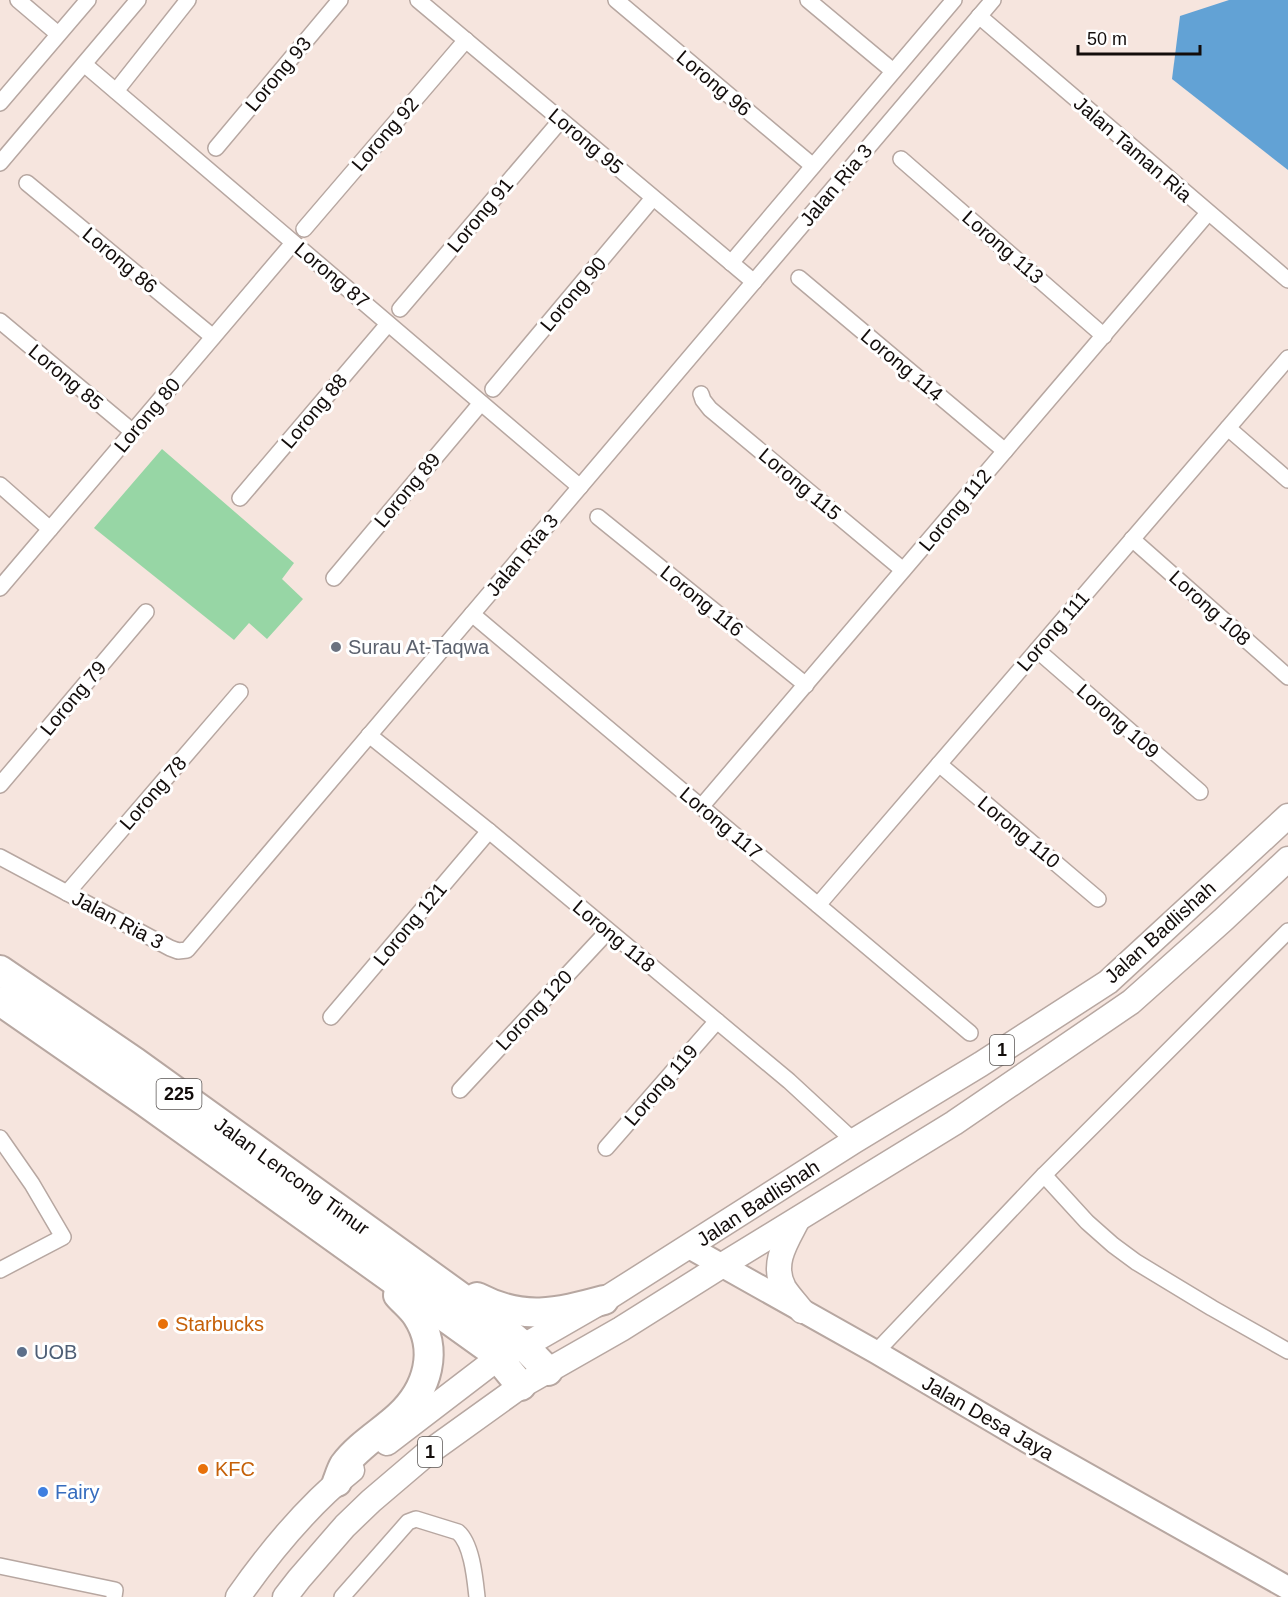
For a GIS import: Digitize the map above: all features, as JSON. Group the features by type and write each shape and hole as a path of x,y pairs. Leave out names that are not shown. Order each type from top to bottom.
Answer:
{"highway":[{"name":"Jalan Lencong Timur","path":"0,970 135,1062 494,1321 524,1346 548,1371"},
{"name":"Jalan Lencong Timur","path":"0,1001 144,1101 488,1348 521,1386"},
{"path":"355,1221 386,1237 478,1298 501,1308 540,1313 565,1311 604,1300"},
{"path":"337,1482 343,1466 364,1444 401,1415 425,1378 429,1361 425,1330 416,1314 354,1251"}],"main road":[{"name":"Jalan Badlishah","path":"238,1597 276,1545 337,1482 498,1358 524,1346 604,1300 1108,982 1288,816"},
{"name":"Jalan Badlishah","path":"285,1597 345,1526 425,1455 521,1386 621,1329 954,1123 1131,1002 1288,859"},
{"path":"798,1219 783,1246 779,1261 784,1287 802,1311"}],"street":[{"path":"18,0 58,34"},
{"path":"0,103 88,0"},
{"path":"0,163 138,0"},
{"path":"116,91 188,0"},
{"name":"Lorong 93","path":"216,147 340,0"},
{"name":"Lorong 95","path":"418,0 754,282"},
{"name":"Lorong 96","path":"616,0 813,166"},
{"path":"808,0 893,71"},
{"path":"731,263 954,0"},
{"name":"Jalan Ria 3","path":"0,857 170,948 178,951 187,950 993,0"},
{"name":"Jalan Taman Ria","path":"979,16 1288,280"},
{"name":"Lorong 92","path":"304,229 466,40"},
{"name":"Lorong 87","path":"84,64 579,487"},
{"name":"Lorong 91","path":"400,309 561,120"},
{"name":"Lorong 113","path":"902,159 1104,336"},
{"name":"Lorong 86","path":"27,183 213,337"},
{"name":"Lorong 90","path":"493,389 653,198"},
{"name":"Lorong 112","path":"701,807 1208,213"},
{"name":"Lorong 80","path":"0,588 293,243"},
{"name":"Lorong 114","path":"799,278 1005,451"},
{"name":"Lorong 85","path":"0,321 133,432"},
{"name":"Lorong 88","path":"240,498 388,324"},
{"name":"Lorong 111","path":"818,905 1288,358"},
{"name":"Lorong 115","path":"701,394 710,409 903,570"},
{"name":"Lorong 89","path":"334,578 481,403"},
{"path":"1228,428 1288,480"},
{"path":"0,485 50,529"},
{"name":"Lorong 116","path":"598,517 806,685"},
{"name":"Lorong 108","path":"1132,539 1288,677"},
{"name":"Lorong 79","path":"0,785 146,612"},
{"name":"Lorong 117","path":"472,614 970,1033"},
{"name":"Lorong 109","path":"1037,650 1200,792"},
{"name":"Lorong 78","path":"67,893 240,692"},
{"name":"Lorong 118","path":"369,735 489,831 789,1081 854,1142"},
{"name":"Lorong 110","path":"939,764 1098,900"},
{"name":"Lorong 121","path":"332,1017 489,831"},
{"name":"Lorong 120","path":"460,1090 608,930"},
{"path":"876,1352 1044,1175 1288,931"},
{"name":"Lorong 119","path":"606,1148 717,1021"},
{"path":"0,1138 32,1184 63,1237 0,1270"},
{"path":"1044,1175 1087,1222 1136,1262 1288,1351"},
{"name":"Jalan Desa Jaya","path":"689,1247 876,1352 1027,1442 1288,1588"},
{"path":"342,1597 408,1522 416,1519 458,1532 464,1537 477,1597"},
{"path":"0,1566 115,1590 114,1597"}],"green space":[{"path":"162,449 294,563 282,579 303,599 267,639 249,623 234,640 94,528"}],"water":[{"path":"1229,0 1288,0 1288,170 1172,79 1180,16"}],"place":[{"name":"Surau At-Taqwa","path":"336,647"},
{"name":"Starbucks","path":"163,1324"},
{"name":"UOB","path":"22,1352"},
{"name":"KFC","path":"203,1469"},
{"name":"Fairy","path":"43,1492"}]}
